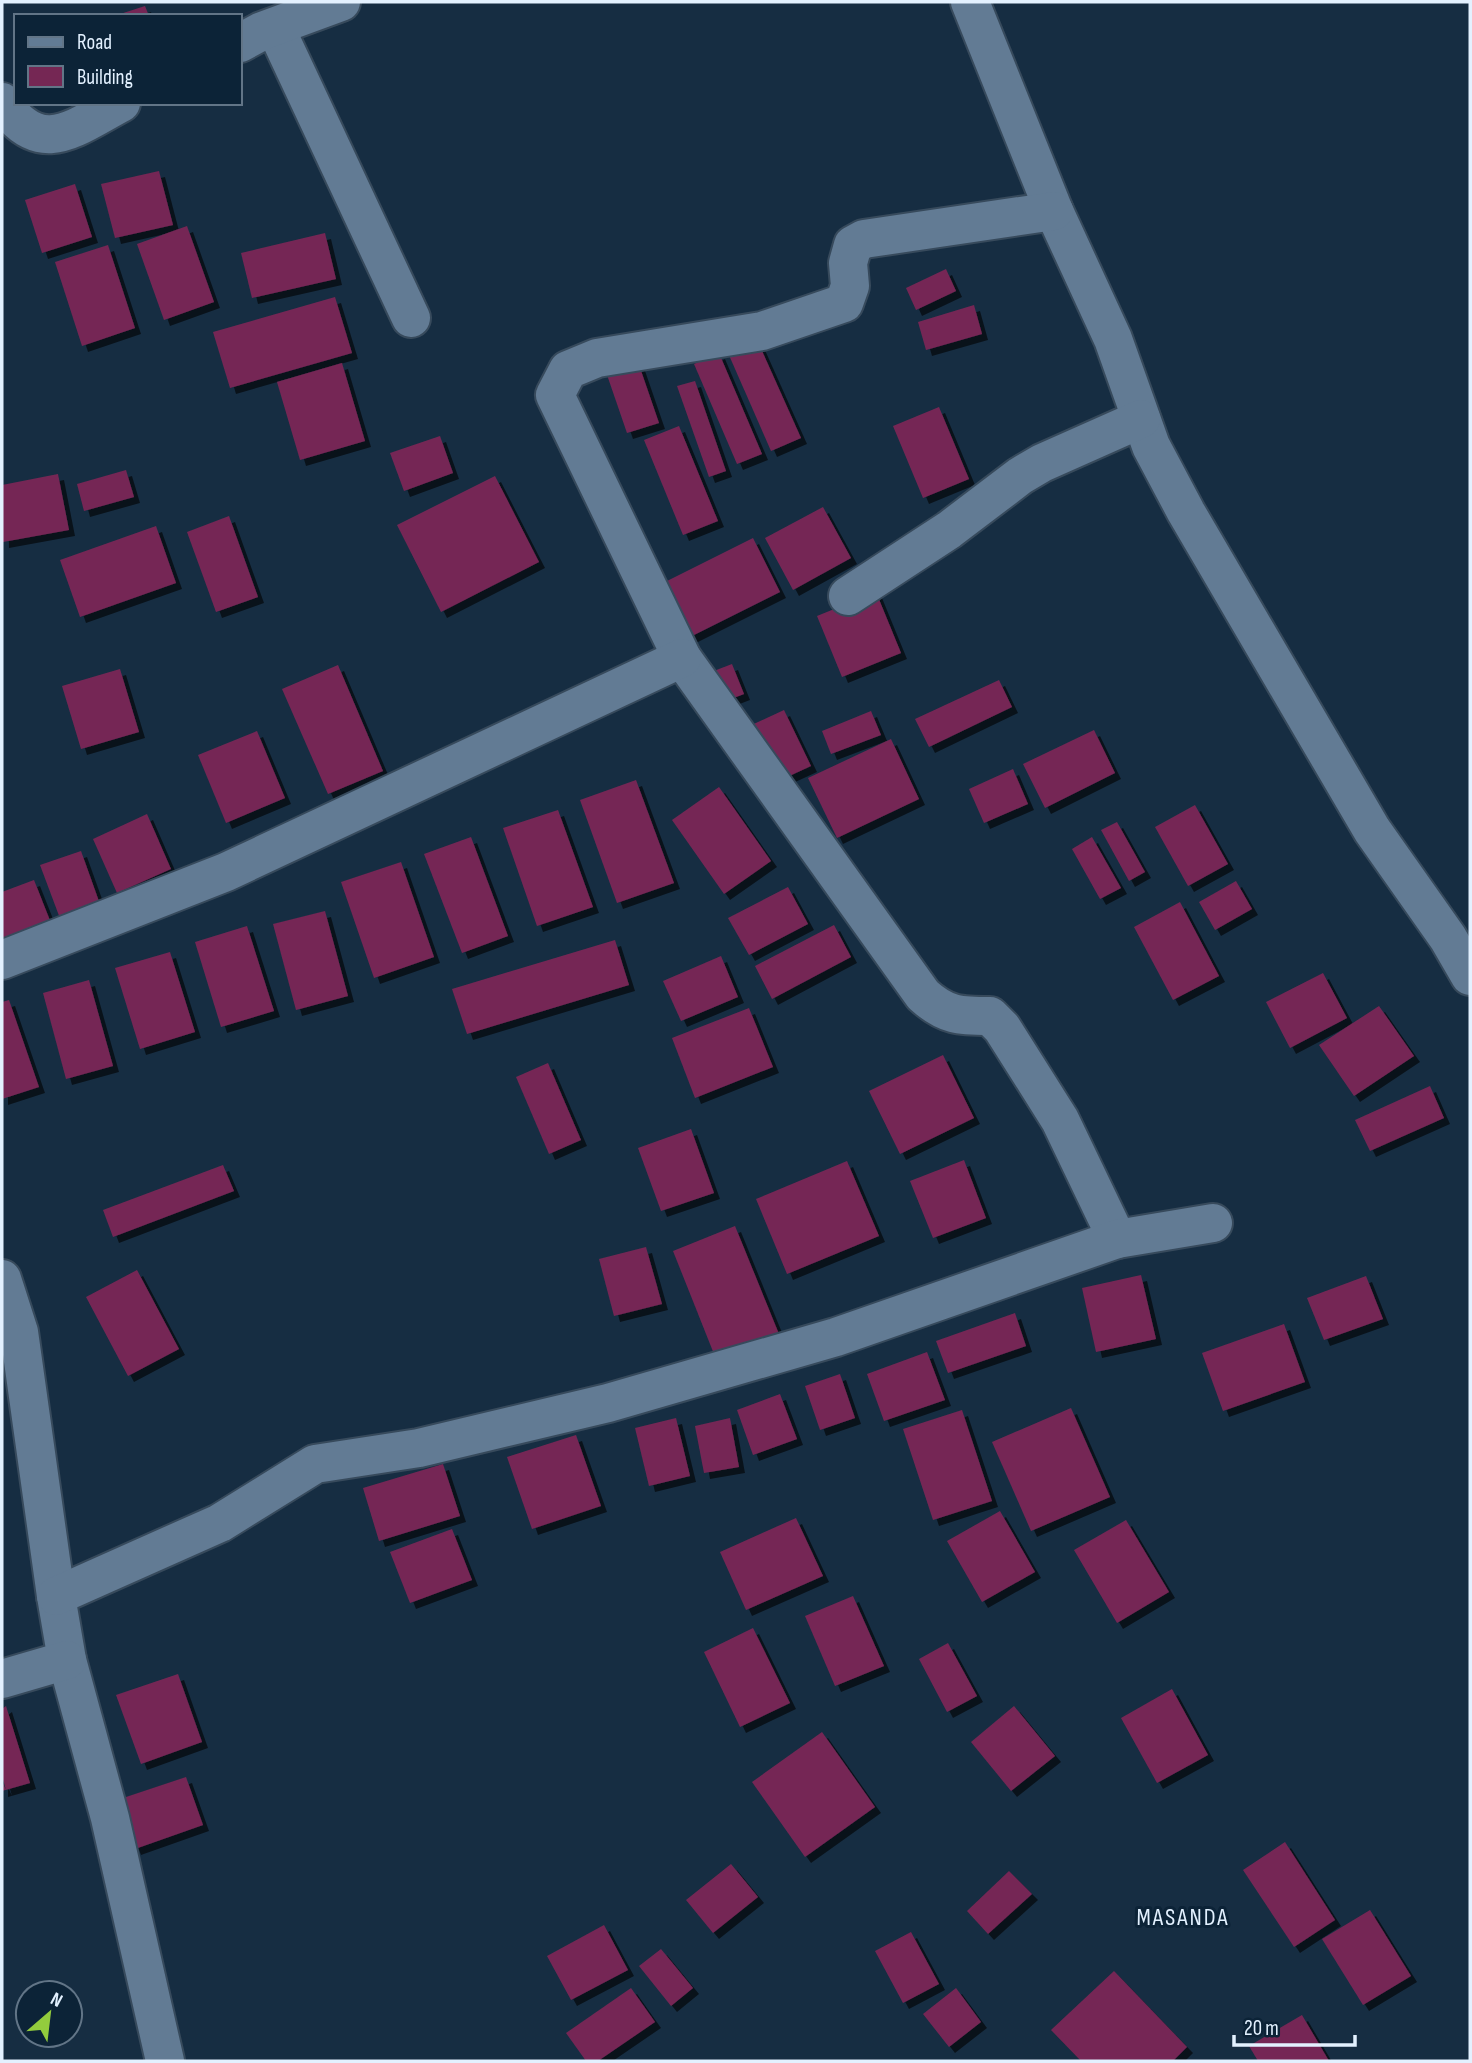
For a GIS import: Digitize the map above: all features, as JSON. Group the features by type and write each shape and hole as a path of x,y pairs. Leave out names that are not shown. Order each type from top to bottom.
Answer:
{"street":[{"path":"242,42 341,2"},
{"path":"970,2 1054,211 1113,339 1152,446 1186,512 1372,830 1448,938 1470,976"},
{"path":"275,27 411,318"},
{"path":"2,102 13,118 30,130 47,136 66,131 117,105"},
{"path":"1054,211 864,239 853,245 848,263 850,286 844,303 762,331 597,358 568,370 555,395 682,658 923,995 940,1010 968,1016 990,1016 1002,1028 1060,1120 1116,1240"},
{"path":"848,596 949,530 1020,476 1042,463 1141,419"},
{"path":"2,960 226,872 682,658"},
{"path":"56,1596 220,1523 315,1464 419,1448 608,1403 836,1338 1116,1240 1213,1223"},
{"path":"2,1279 19,1332 67,1660 110,1818 165,2061"},
{"path":"2,1679 67,1660"}],"building":[{"path":"145,6 148,14 120,14"},
{"path":"159,171 173,225 115,238 101,184"},
{"path":"75,184 92,237 42,253 25,200"},
{"path":"187,226 214,302 164,320 137,244"},
{"path":"325,233 336,279 252,298 241,253"},
{"path":"108,245 135,328 82,346 55,262"},
{"path":"946,269 956,291 916,310 906,288"},
{"path":"335,297 352,353 230,388 213,332"},
{"path":"974,305 982,334 926,350 918,322"},
{"path":"754,333 801,438 771,451 725,346"},
{"path":"719,353 762,454 737,464 694,364"},
{"path":"638,362 659,423 627,433 606,372"},
{"path":"342,363 365,441 300,460 277,382"},
{"path":"695,381 726,471 709,477 677,386"},
{"path":"939,407 969,479 923,498 893,426"},
{"path":"679,426 718,521 683,535 644,440"},
{"path":"440,436 453,473 404,491 390,453"},
{"path":"126,470 134,497 84,511 77,484"},
{"path":"58,474 69,530 3,542 2,485"},
{"path":"495,476 539,562 441,612 397,525"},
{"path":"823,507 851,558 793,590 765,538"},
{"path":"229,516 258,597 216,612 187,532"},
{"path":"156,526 176,583 80,617 60,560"},
{"path":"753,538 780,592 690,637 663,583"},
{"path":"876,592 901,653 842,677 817,616"},
{"path":"732,664 744,694 705,709 693,679"},
{"path":"338,665 383,771 328,794 282,689"},
{"path":"120,669 139,732 81,749 62,686"},
{"path":"999,680 1012,707 929,747 915,719"},
{"path":"784,710 811,766 759,790 732,734"},
{"path":"871,711 881,735 831,754 822,731"},
{"path":"1094,730 1115,773 1045,808 1023,764"},
{"path":"257,731 285,798 226,823 198,755"},
{"path":"891,739 919,799 837,838 808,778"},
{"path":"1013,769 1028,804 984,823 969,789"},
{"path":"636,780 674,883 617,903 580,800"},
{"path":"719,787 771,861 724,894 672,820"},
{"path":"1195,805 1228,864 1188,886 1155,827"},
{"path":"558,810 593,907 537,926 503,828"},
{"path":"147,814 171,869 117,893 93,839"},
{"path":"1117,822 1145,872 1129,881 1101,830"},
{"path":"471,837 508,936 462,953 424,854"},
{"path":"1092,837 1121,888 1100,899 1072,849"},
{"path":"81,851 101,907 61,921 40,865"},
{"path":"401,862 434,957 374,978 341,882"},
{"path":"34,880 51,923 2,943 2,892"},
{"path":"1236,881 1252,909 1215,930 1199,902"},
{"path":"788,887 808,924 749,955 728,918"},
{"path":"1180,902 1219,976 1173,1000 1134,927"},
{"path":"325,911 348,996 296,1010 273,924"},
{"path":"834,925 851,957 772,999 755,966"},
{"path":"247,926 274,1011 221,1027 195,942"},
{"path":"615,940 629,985 467,1034 452,989"},
{"path":"170,952 195,1032 140,1049 115,968"},
{"path":"721,956 738,997 681,1021 663,981"},
{"path":"1323,973 1347,1018 1290,1048 1266,1002"},
{"path":"89,980 113,1066 66,1079 43,993"},
{"path":"9,1000 39,1087 2,1099 2,1002"},
{"path":"1379,1006 1414,1056 1354,1096 1319,1045"},
{"path":"749,1008 773,1067 695,1098 672,1038"},
{"path":"943,1055 974,1118 900,1154 869,1091"},
{"path":"548,1063 581,1140 549,1154 516,1077"},
{"path":"1430,1086 1444,1118 1370,1151 1355,1120"},
{"path":"691,1129 714,1193 661,1211 638,1148"},
{"path":"964,1160 986,1218 933,1238 910,1181"},
{"path":"847,1161 879,1236 787,1274 756,1199"},
{"path":"223,1165 234,1191 113,1237 103,1210"},
{"path":"735,1226 781,1339 718,1364 673,1251"},
{"path":"646,1247 662,1304 614,1316 599,1259"},
{"path":"137,1270 179,1349 128,1376 86,1297"},
{"path":"1141,1275 1156,1339 1096,1352 1082,1288"},
{"path":"1366,1276 1383,1319 1324,1340 1307,1298"},
{"path":"1015,1313 1026,1346 948,1373 936,1341"},
{"path":"1284,1324 1305,1382 1223,1411 1202,1353"},
{"path":"927,1352 945,1400 884,1421 867,1374"},
{"path":"840,1374 855,1418 820,1430 805,1386"},
{"path":"780,1394 797,1439 753,1455 737,1410"},
{"path":"1071,1408 1110,1497 1031,1531 992,1442"},
{"path":"962,1410 992,1501 933,1520 903,1429"},
{"path":"676,1418 690,1476 649,1486 635,1428"},
{"path":"730,1418 739,1467 704,1473 695,1426"},
{"path":"576,1435 601,1506 532,1529 507,1457"},
{"path":"443,1464 460,1516 379,1541 363,1488"},
{"path":"1000,1511 1035,1572 982,1602 947,1541"},
{"path":"796,1518 823,1576 746,1610 720,1552"},
{"path":"1126,1520 1169,1592 1117,1623 1074,1550"},
{"path":"452,1529 472,1580 410,1603 390,1552"},
{"path":"853,1596 884,1666 835,1686 805,1616"},
{"path":"753,1628 790,1703 740,1727 704,1652"},
{"path":"948,1643 977,1696 947,1712 919,1659"},
{"path":"178,1674 202,1742 141,1764 116,1695"},
{"path":"1172,1689 1208,1755 1157,1783 1121,1718"},
{"path":"6,1706 30,1783 6,1790 2,1776 2,1709"},
{"path":"1014,1706 1055,1756 1011,1791 971,1742"},
{"path":"822,1732 875,1807 805,1857 752,1782"},
{"path":"186,1777 203,1825 135,1849 117,1800"},
{"path":"1285,1842 1335,1920 1294,1947 1243,1870"},
{"path":"731,1864 758,1897 713,1933 686,1900"},
{"path":"1009,1871 1032,1894 988,1934 967,1911"},
{"path":"1370,1910 1411,1976 1363,2005 1322,1939"},
{"path":"604,1925 628,1970 571,2000 547,1956"},
{"path":"911,1932 939,1984 903,2003 875,1951"},
{"path":"661,1949 693,1988 671,2006 639,1966"},
{"path":"1114,1971 1187,2047 1173,2061 1081,2061 1051,2030"},
{"path":"631,1988 655,2022 598,2061 586,2061 566,2033"},
{"path":"956,1988 981,2022 949,2047 923,2014"},
{"path":"1302,2015 1329,2061 1258,2061 1249,2046"}],"district":[{"name":"MASANDA","path":"1183,1917"}]}
